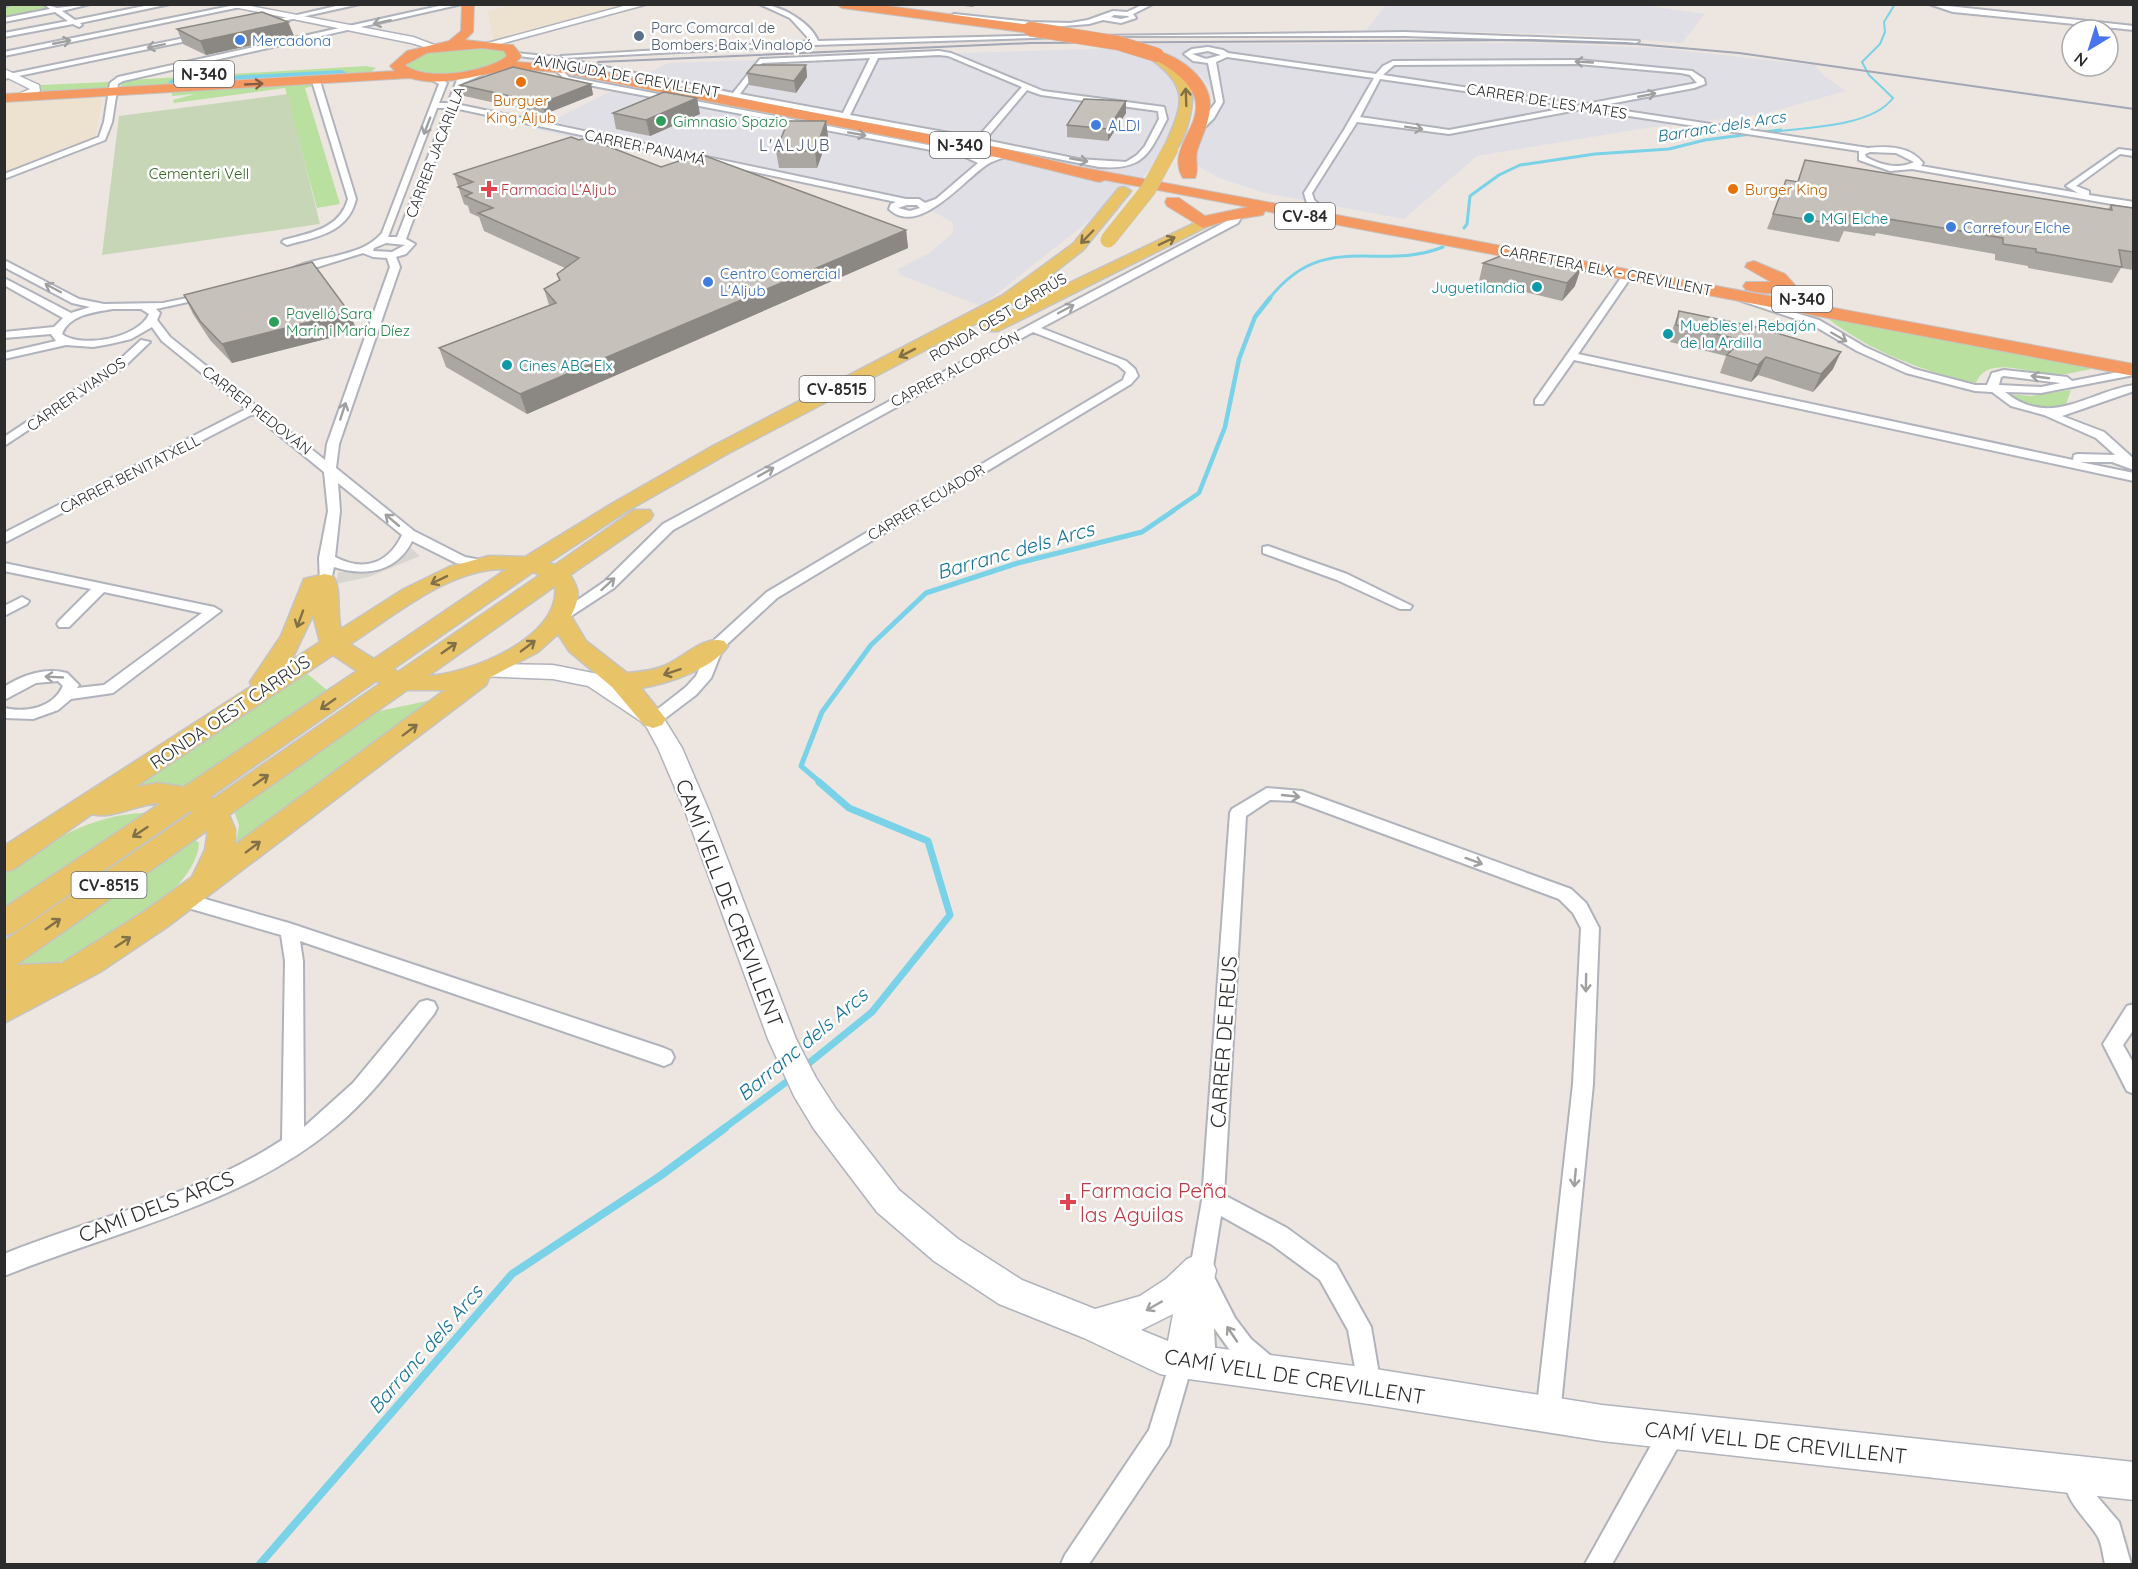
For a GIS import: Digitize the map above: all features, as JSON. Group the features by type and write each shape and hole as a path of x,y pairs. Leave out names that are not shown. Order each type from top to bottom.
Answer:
{"highway":[{"path":"453,45 467,32 463,21 468,4"},
{"path":"477,4 479,31 475,38 486,44"},
{"name":"RONDA OEST CARRÚS","path":"847,5 1012,26 1118,43 1156,56 1189,74 1201,87 1205,96 1197,133 1187,158 1193,183"},
{"name":"N-340","path":"6,78 26,84 368,64 404,58 435,47 453,45 486,44 512,51 512,61 479,73 432,77 410,74 11,98"},
{"path":"560,66 586,55"},
{"path":"404,58 398,66 399,69 410,74"},
{"path":"362,78 377,69 368,64"},
{"path":"560,66 614,73"},
{"name":"AVINGUDA DE CREVILLENT","path":"498,68 529,69 560,66 977,144 1006,154 1078,170 1129,176"},
{"path":"1173,202 1193,183 1163,171 1129,176 1148,201 1173,202 1209,228 1239,213 1308,193"},
{"name":"CARRETERA ELX - CREVILLENT","path":"1129,176 1193,183 1350,222 1396,226"},
{"name":"CARRETERA ELX - CREVILLENT","path":"1193,183 1263,205 1321,209 1623,271 2117,363 2133,371"},
{"name":"CV-84","path":"1263,205 1276,211 1350,222"},
{"name":"CARRETERA ELX - CREVILLENT","path":"1488,244 1520,254 2117,363"},
{"path":"1623,271 1776,288 1785,285 1778,278 1754,267"},
{"path":"1753,286 2117,363"}],"main road":[{"name":"RONDA OEST CARRÚS","path":"4,924 201,806 561,583 640,516 733,462 964,341 1070,275 1108,240 1148,190 1171,148 1188,103 1187,89 1181,78 1156,56"},
{"name":"RONDA OEST CARRÚS","path":"10,855 52,830 333,644 440,579 481,564 679,472 1009,299 1078,247 1129,176"},
{"path":"964,341 1209,228"},
{"name":"RONDA OEST CARRÚS","path":"4,957 376,670 530,564 679,472"},
{"name":"RONDA OEST CARRÚS","path":"481,564 501,562 530,564 561,583"},
{"path":"321,575 325,616 333,644 376,670 401,682 449,682 488,671"},
{"path":"216,722 259,686 277,666 293,638 321,575"},
{"name":"RONDA OEST CARRÚS","path":"560,617 561,583"},
{"name":"RONDA OEST CARRÚS","path":"376,670 371,656 372,644 387,616 410,596"},
{"path":"4,1010 89,963 193,892 488,671 519,653 560,617 577,646 621,681 653,718"},
{"path":"621,681 648,679 674,672 716,646"},
{"name":"RONDA OEST CARRÚS","path":"52,830 108,804 136,797 166,793 201,806"},
{"path":"193,892 222,840 220,825 201,806"},
{"path":"4,979 54,975 89,963"}],"street":[{"path":"47,4 104,41"},
{"path":"4,20 87,4"},
{"path":"4,35 167,4"},
{"path":"223,4 413,40 435,47"},
{"path":"4,54 252,4"},
{"path":"248,27 357,4"},
{"path":"419,4 445,14"},
{"path":"4,177 102,138 108,122 114,83 121,79 459,4"},
{"path":"486,44 505,42 644,4"},
{"path":"512,51 514,43 654,4"},
{"path":"762,4 792,17 814,39 814,43"},
{"path":"898,12 1058,24 1089,22 1105,17 1121,21 1134,17 1128,14 1150,4"},
{"path":"1932,4 1953,10 2133,28"},
{"path":"39,38 85,28"},
{"path":"6,78 213,34"},
{"path":"586,55 814,43 1103,36 1405,34 1636,41"},
{"path":"112,46 132,58"},
{"name":"AVINGUDA DE CREVILLENT","path":"512,51 560,66 965,154 984,162"},
{"path":"737,98 760,61 949,54 1041,93"},
{"path":"844,119 875,56"},
{"name":"CARRER DE LES MATES","path":"1197,133 1219,105 1220,97 1211,75 1219,58 1378,77 1868,150 1893,150 1910,155 1916,164"},
{"path":"1321,209 1310,201 1308,193 1356,119 1378,77 1387,65 1393,63 1557,61 1681,71 1700,77 1701,81 1701,84 1694,86 1449,132 1356,119"},
{"path":"140,64 153,72"},
{"name":"CARRER JACARILLA","path":"391,255 410,247 410,243 401,240 460,82 479,73"},
{"name":"AVINGUDA DE CREVILLENT","path":"614,73 707,90 737,98"},
{"name":"CARRER JACARILLA","path":"379,242 386,232 443,83 432,77"},
{"name":"CARRER DE LES MATES","path":"1378,77 1795,144 1862,158 1882,166 1916,164"},
{"path":"287,242 335,227 344,220 351,205 352,199 316,81"},
{"path":"707,90 718,91 745,82"},
{"path":"11,98 35,91 35,87 26,84"},
{"path":"977,144 1026,87"},
{"path":"1018,95 1041,93 1161,109 1163,119 1129,176"},
{"name":"CARRER PANAMÁ","path":"434,106 451,105 906,202"},
{"name":"AVINGUDA DE CREVILLENT","path":"977,144 1108,165 1129,176"},
{"path":"1862,158 1861,153 1868,150"},
{"path":"2088,197 2070,186 2119,151 2133,154"},
{"path":"922,204 922,211 908,214 895,211 893,207 906,202 922,204 940,198 984,162 1006,154"},
{"path":"1916,164 2133,206"},
{"name":"CARRER PANAMÁ","path":"874,196 893,207"},
{"name":"CARRER ALCORCÓN","path":"560,617 609,585 668,527 1032,328 1209,228"},
{"path":"330,468 333,444 395,267 391,255 378,256 278,278 343,258 379,242 401,240"},
{"path":"369,247 368,253 378,256"},
{"path":"1520,254 1623,271 1754,302 1815,322 1861,349 1910,371 1953,383 1994,390 2041,390 2117,363"},
{"path":"4,263 76,301 104,307 180,303 217,295 154,319 134,333 108,341 83,344 64,342 4,356"},
{"path":"1539,402 1571,356 1623,271"},
{"path":"4,281 72,318"},
{"name":"CARRER REDOVÁN","path":"143,306 152,309 154,319 166,339 256,408 409,534 461,560 481,564"},
{"path":"4,349 56,331 72,318 104,307"},
{"name":"CARRER ECUADOR","path":"653,718 677,703 703,678 716,646 772,595 1127,382 1132,376 1131,371 1122,363 1032,328"},
{"path":"4,335 56,331"},
{"path":"56,331 57,338 64,342"},
{"name":"CARRER REDOVÁN","path":"108,341 145,342 183,352"},
{"name":"CARRER VIANOS","path":"4,443 121,364 145,342"},
{"path":"1571,356 2032,456 2123,465 2133,460"},
{"path":"2117,363 2068,381 2004,373 1993,378 1994,390 2006,400 2100,435 2133,460"},
{"path":"2117,363 2079,392 2076,402 2090,420 2113,435 2133,460"},
{"path":"2035,409 2071,411 2094,398 2133,388"},
{"name":"CARRER BENITATXELL","path":"4,539 256,408"},
{"path":"2092,463 2105,448 2105,441 2100,435"},
{"path":"2092,463 2133,477"},
{"name":"CARRER REDOVÁN","path":"321,575 334,511 330,468"},
{"name":"CARRER REDOVÁN","path":"321,575 334,511"},
{"path":"321,575 340,567 357,568 378,565 394,558 409,534"},
{"path":"1268,550 1350,580 1405,606"},
{"path":"4,567 214,611 108,689 66,695 43,711 7,716"},
{"path":"64,624 101,587"},
{"path":"4,612 22,601"},
{"name":"CAMÍ VELL DE CREVILLENT","path":"488,671 553,672 595,680 653,718 670,748 697,811 782,1039 825,1119 888,1201 946,1250 1011,1292 1095,1326 1160,1357 1193,1363 1369,1386 1548,1415 1673,1431 2133,1481"},
{"path":"6,692 29,680 53,675 69,680 71,685 66,695"},
{"name":"CARRER DE REUS","path":"1199,1270 1213,1200 1238,813 1267,794 1296,795 1565,894 1580,908 1590,928 1583,1084 1548,1415"},
{"path":"193,892 289,930 664,1057"},
{"path":"289,930 294,961 293,1144"},
{"name":"CAMÍ DELS ARCS","path":"4,1265 45,1247 228,1182 314,1132 375,1074 427,1008"},
{"path":"2133,1011 2113,1044 2133,1085"},
{"path":"1213,1200 1279,1236 1328,1272 1359,1327 1369,1386"},
{"path":"1095,1326 1120,1323 1155,1306 1187,1284 1199,1270"},
{"path":"1074,1564 1160,1436 1193,1363 1199,1270"},
{"path":"1199,1270 1214,1305 1233,1337 1248,1356 1274,1373"},
{"path":"1598,1564 1673,1431"},
{"path":"2077,1475 2084,1501 2110,1531 2118,1564"}],"shaded area":[{"path":"516,4 636,5 493,41 488,11"},
{"path":"1387,4 1636,4 1705,14 1682,43 1565,34 1366,30"},
{"path":"1535,43 1657,48 1815,65 1824,76 1846,91 1764,114 1646,128 1477,156 1404,219 1265,193 1219,178 1199,167 1194,158 1215,103 1212,90 1201,76 1184,63 1135,44"},
{"path":"1116,48 1151,57 1185,87 1180,119 1166,146 1142,179 981,306 900,275 898,269 929,253 953,233 953,223 933,211 935,205 753,166 697,163 535,129 668,63"},
{"path":"82,97 102,99 95,138 5,173 5,102"},
{"path":"411,548 420,556 369,577 336,584 338,572 366,572 384,567"}],"green space":[{"path":"4,5 47,5 56,10 5,20"},
{"path":"463,46 505,50 509,56 489,68 458,74 422,73 407,65 423,53"},
{"path":"366,66 376,68 368,74 119,89 123,82 130,80"},
{"path":"108,82 108,90 35,95 42,92 40,85"},
{"path":"313,84 314,86 305,88 340,204 317,208 285,88 174,103 173,100 195,94 172,96 172,92"},
{"name":"Cementeri Vell","path":"288,94 320,224 102,255 119,116"},
{"path":"1827,318 2097,368 2055,375 2000,367 1982,374 1976,383 1936,373 1898,359 1861,341"},
{"path":"2071,390 2066,404 2051,408 2019,401 2005,394 2031,396"},
{"path":"305,672 327,690 188,785 127,790"},
{"path":"441,698 235,849 239,825 233,808 370,713"},
{"path":"149,813 5,910 5,872 21,861 55,840 90,824 128,814"},
{"path":"194,839 199,843 194,861 183,879 167,896 126,928 85,952 68,959 37,968 5,971"}],"building":[{"path":"262,12 288,22 200,41 177,29"},
{"path":"754,65 806,65 794,81 747,73"},
{"path":"513,67 591,84 542,103 460,85"},
{"path":"664,92 697,98 646,120 613,113"},
{"path":"1084,99 1126,101 1108,129 1067,125"},
{"path":"788,121 826,121 815,151 776,151"},
{"name":"Centro Comercial L'Aljub","path":"571,137 579,140 587,138 661,167 700,154 906,230 520,394 439,348 556,303 544,289 560,280 557,274 579,258 478,213 493,208 465,196 472,193 458,187 473,182 454,174"},
{"name":"Carrefour Elche","path":"1805,160 2112,210 2111,205 2133,208 2133,252 2119,250 2122,267 2003,244 2003,238 1882,218 1882,220 1849,215 1846,226 1773,214 1786,180 1798,182"},
{"path":"1508,253 1581,268 1567,283 1483,263"},
{"name":"Pavelló Sara Marín i María Díez","path":"312,262 349,312 222,344 200,321 184,295"},
{"path":"1679,311 1756,327 1841,352 1821,374 1766,357 1758,365 1727,355 1742,340 1676,325"}],"waterway":[{"name":"Barranc dels Arcs","path":"1769,132 1818,127 1854,120 1883,108 1893,98 1869,75 1862,62 1880,44 1885,32 1884,22 1895,4"},
{"path":"173,82 342,73"},
{"name":"Barranc dels Arcs","path":"1464,228 1467,224 1470,196 1499,175 1520,165 1595,154 1669,149 1705,140 1781,130"},
{"name":"Barranc dels Arcs","path":"1269,299 1290,277 1310,265 1331,258 1419,254 1443,247"},
{"name":"Barranc dels Arcs","path":"1171,512 1199,493 1225,427 1239,359 1255,317 1270,298"},
{"name":"Barranc dels Arcs","path":"821,783 801,766 822,712 871,645 926,593 1018,563 1142,532 1173,511"},
{"name":"Barranc dels Arcs","path":"803,1068 872,1012 950,915 928,841 849,808 819,782"},
{"name":"Barranc dels Arcs","path":"723,1129 793,1077"},
{"name":"Barranc dels Arcs","path":"260,1564 512,1274 660,1176 725,1128"}],"railway":[{"path":"598,62 1031,43 1532,40 1625,43 1739,53 2134,109"}],"place":[{"name":"Parc Comarcal de Bombers Baix Vinalopó","path":"639,36"},
{"name":"Mercadona","path":"240,40"},
{"name":"Burguer King Aljub","path":"521,82"},
{"name":"Gimnasio Spazio","path":"661,121"},
{"name":"ALDI","path":"1096,125"},
{"name":"Farmacia L'Aljub","path":"489,189"},
{"name":"Burger King","path":"1733,189"},
{"name":"MGI Elche","path":"1809,218"},
{"name":"Carrefour Elche","path":"1951,227"},
{"name":"Centro Comercial L'Aljub","path":"708,282"},
{"name":"Juguetilandia","path":"1537,287"},
{"name":"Pavelló Sara Marín i María Díez","path":"274,322"},
{"name":"Muebles el Rebajón de la Ardilla","path":"1668,334"},
{"name":"Cines ABC Elx","path":"507,365"},
{"name":"Farmacia Peña las Aguilas","path":"1068,1202"}],"district":[{"name":"L'ALJUB","path":"795,145"}]}
